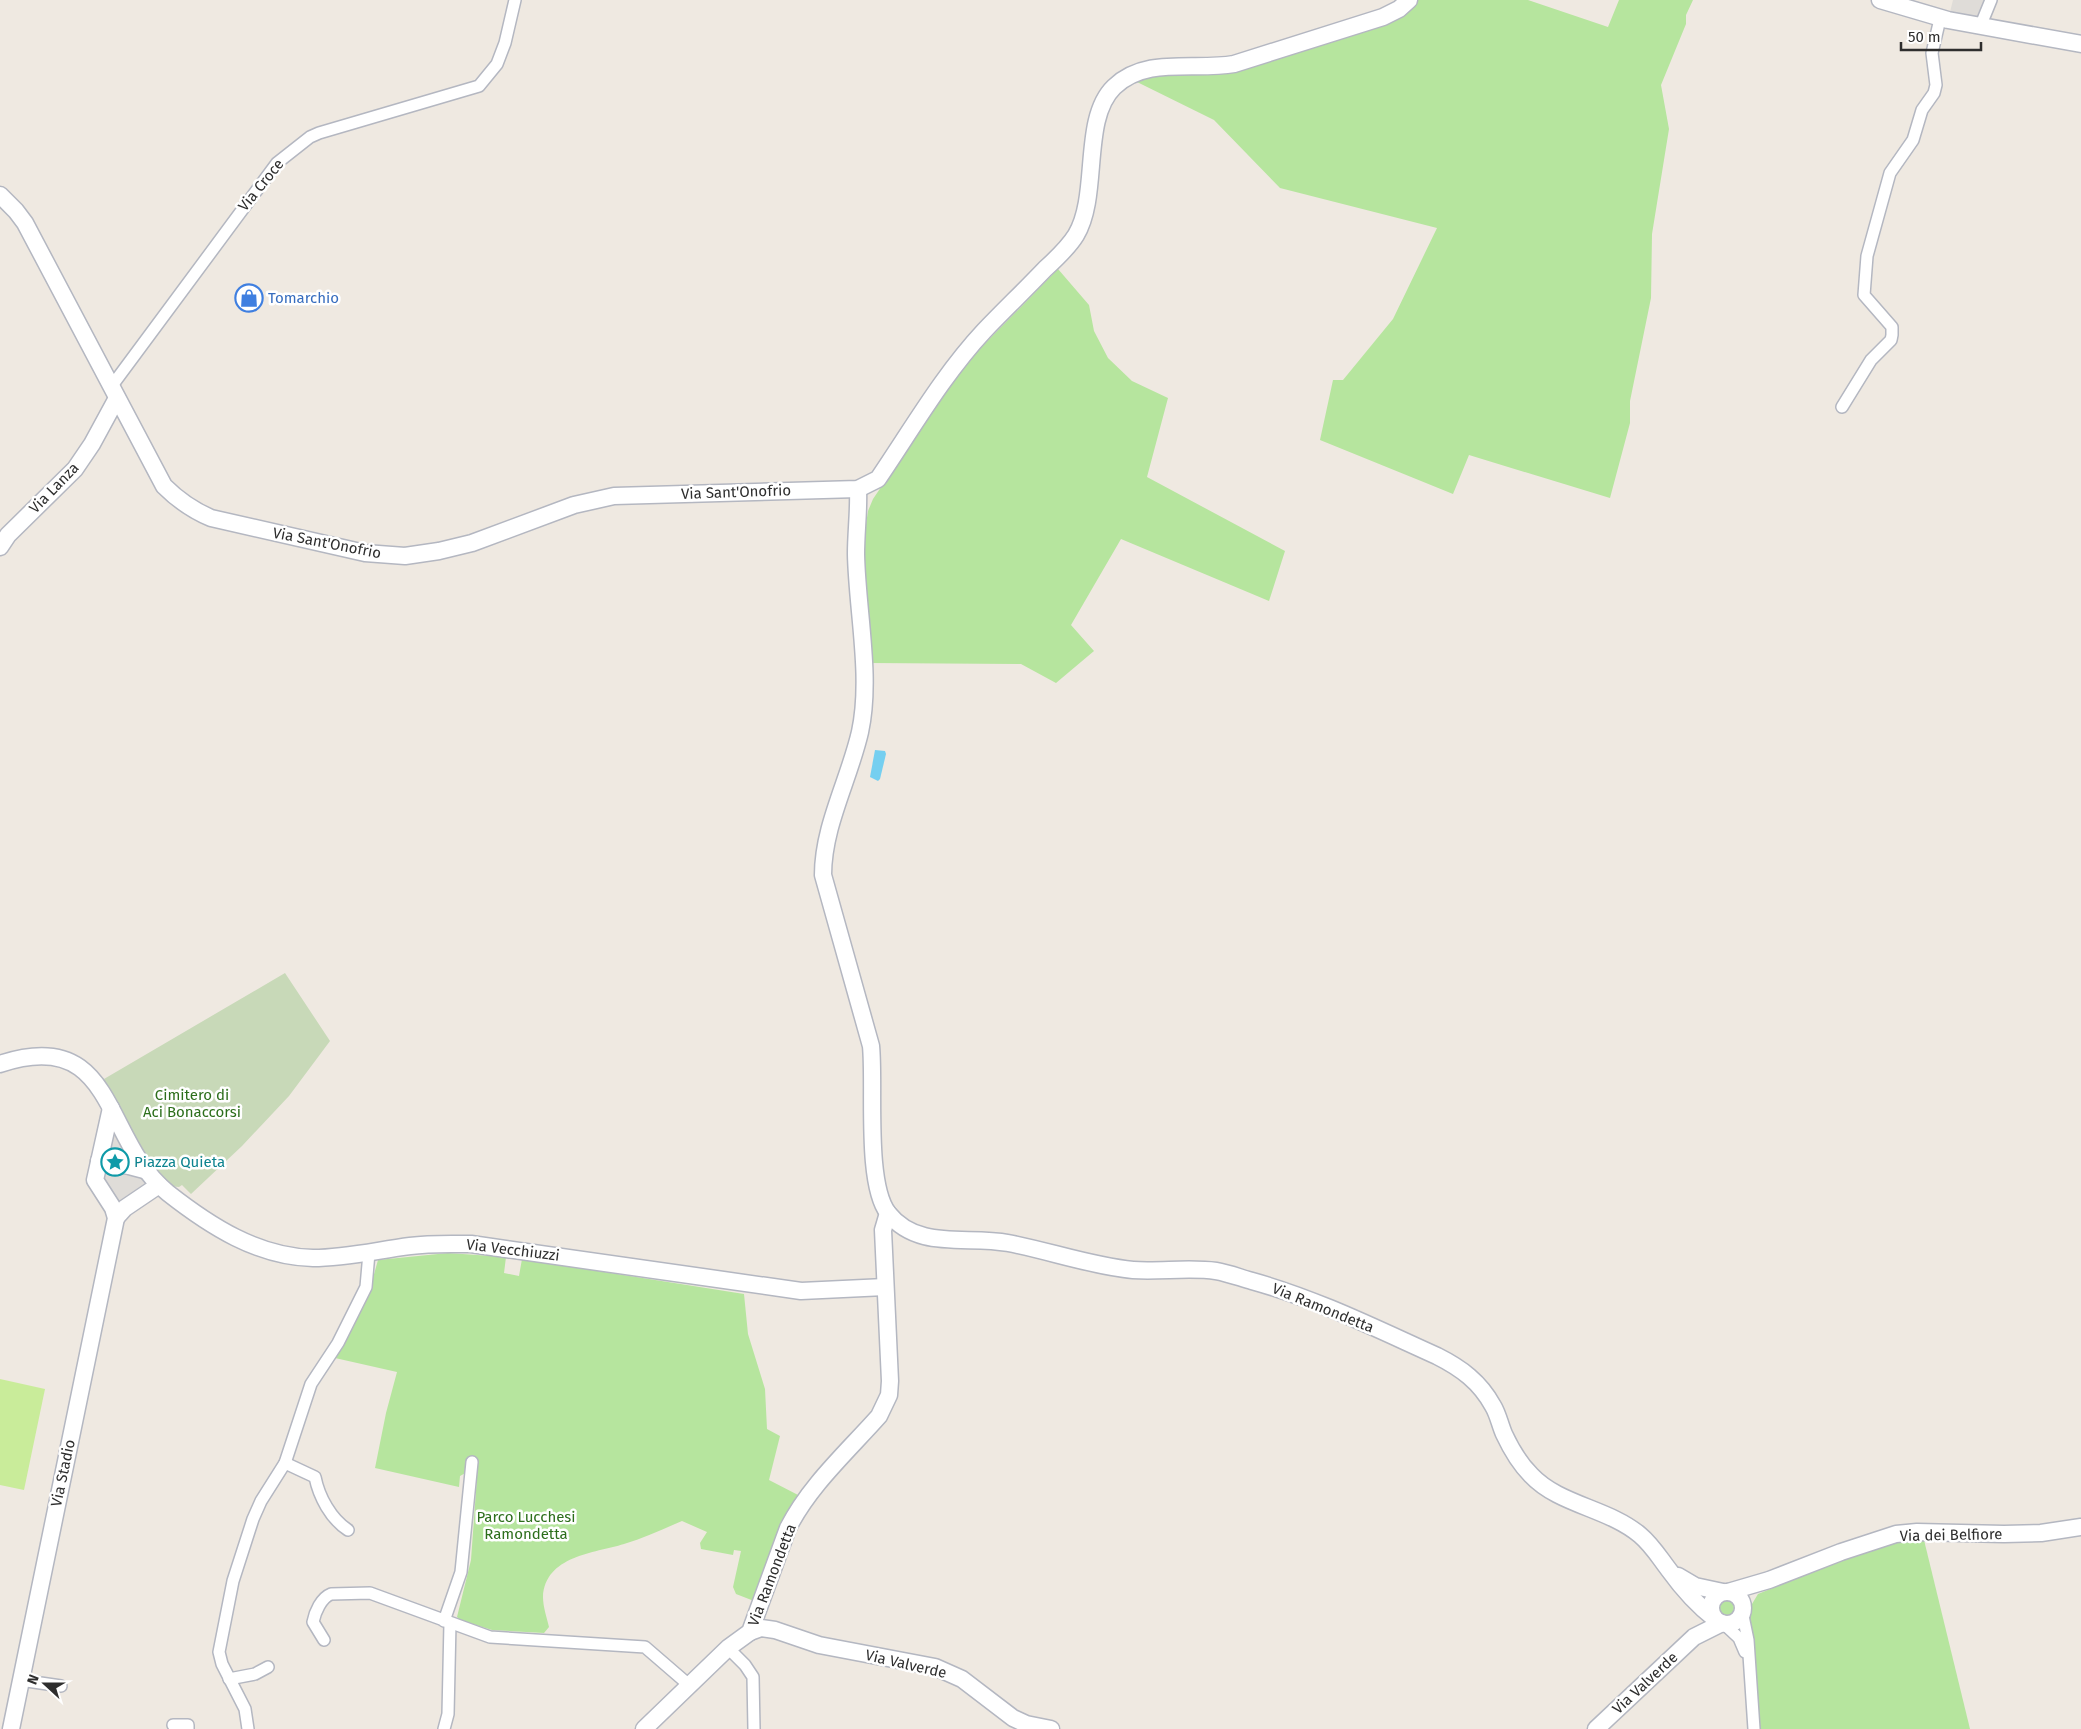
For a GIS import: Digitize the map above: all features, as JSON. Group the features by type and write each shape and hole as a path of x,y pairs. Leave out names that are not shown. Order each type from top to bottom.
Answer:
{"street":[{"name":"Via Croce","path":"114,392 277,162 310,136 479,86 497,64 505,43 515,0"},
{"path":"888,1213 882,1203 877,1186 873,1151 873,1066 871,1046 823,876 823,860 827,841 860,732 864,698 856,554 858,489 878,478 960,360 984,332 1063,252 1076,235 1085,208 1097,122 1103,103 1113,88 1130,74 1152,67 1215,67 1234,64 1383,17 1399,9 1409,0"},
{"path":"1880,0 1940,19 2081,44"},
{"path":"1980,27 1991,0"},
{"path":"1842,407 1871,360 1891,340 1892,327 1864,295 1867,256 1890,173 1914,140 1922,110 1934,94 1936,85 1932,53 1940,19"},
{"name":"Via Sant'Onofrio","path":"0,195 25,223 164,486 178,500 192,510 211,518 365,553 405,556 439,551 472,543 574,505 614,496 858,489"},
{"name":"Via Lanza","path":"0,547 8,536 75,469 92,444 114,392"},
{"name":"Via Vecchiuzzi","path":"0,1064 17,1058 47,1055 69,1061 80,1068 94,1081 111,1108 133,1152 159,1185 210,1224 232,1237 286,1255 313,1258 436,1244 471,1244 801,1291 885,1287"},
{"path":"111,1108 95,1180 113,1208 116,1218 126,1208 159,1185"},
{"path":"99,1162 148,1171"},
{"name":"Via Ramondetta","path":"644,1729 728,1648 750,1632 788,1528 796,1512 806,1497 879,1416 886,1405 890,1381 883,1230 888,1213 904,1226 934,1240 985,1240 1007,1243 1116,1268 1216,1271 1297,1294 1437,1356 1459,1367 1484,1392 1494,1407 1511,1449 1533,1477 1570,1499 1623,1523 1651,1545 1670,1572 1703,1611 1719,1609 1739,1598 1742,1610"},
{"name":"Via Stadio","path":"10,1729 116,1218"},
{"path":"248,1729 245,1709 222,1664 219,1652 233,1581 252,1519 285,1463 311,1384 345,1330 366,1287 369,1253"},
{"path":"444,1729 448,1714 447,1622 461,1572 472,1462"},
{"path":"285,1463 315,1477 318,1489 336,1522 348,1530"},
{"name":"Via dei Belfiore","path":"1719,1609 1769,1580 1841,1552 1896,1534 1917,1532 2041,1533 2081,1526"},
{"path":"1670,1572 1695,1586 1734,1622 1756,1590 1769,1580"},
{"path":"324,1640 313,1622 325,1596 331,1594 370,1593 490,1637 645,1647 689,1685"},
{"path":"1719,1609 1740,1638 1749,1666"},
{"name":"Via Valverde","path":"1596,1729 1694,1637 1719,1609"},
{"path":"1742,1610 1748,1640 1754,1729"},
{"name":"Via Valverde","path":"750,1632 761,1628 775,1630 819,1645 935,1667 962,1679 1013,1718 1026,1724 1051,1729"},
{"path":"728,1648 753,1677 754,1729"},
{"path":"229,1679 255,1674 268,1667"},
{"path":"20,1680 61,1686"},
{"path":"172,1725 188,1725 188,1729"}],"green space":[{"path":"1418,0 1528,0 1608,27 1619,0 1693,0 1686,15 1686,24 1661,85 1669,129 1652,234 1651,298 1630,401 1630,423 1610,498 1469,455 1453,494 1320,440 1333,380 1343,380 1393,319 1437,228 1280,188 1214,120 1135,81 1160,74 1224,74 1244,69 1383,25 1402,17"},
{"path":"1058,269 1089,305 1094,331 1108,358 1132,381 1168,398 1147,477 1285,551 1269,601 1121,539 1071,625 1094,651 1056,683 1021,664 870,663 863,544 868,511 873,499 963,366"},
{"name":"Cimitero di Aci Bonaccorsi","path":"285,973 330,1041 289,1096 242,1146 191,1194 182,1185 179,1187 169,1186 141,1148 104,1079"},
{"name":"Parco Lucchesi Ramondetta","path":"448,1253 506,1257 504,1273 519,1276 522,1259 744,1294 748,1334 765,1389 767,1429 780,1436 769,1480 800,1496 754,1601 736,1594 733,1587 741,1551 734,1550 733,1555 701,1549 700,1543 707,1532 682,1521 639,1539 573,1558 552,1573 546,1583 543,1597 549,1627 544,1633 492,1630 460,1620 457,1617 471,1560 478,1463 469,1462 469,1471 460,1476 459,1487 375,1468 386,1413 397,1372 335,1358 353,1327 371,1285 378,1260"},
{"path":"0,1379 45,1389 24,1490 0,1485"},
{"path":"1924,1540 1970,1729 1759,1729 1749,1617 1752,1604 1758,1594 1855,1554 1885,1544"},
{"path":"1726,1600 1732,1602 1734,1608 1732,1614 1726,1616 1720,1614 1718,1608 1720,1602"}],"shaded area":[{"path":"1953,0 1991,0 1980,27 1948,20"},
{"name":"Piazza Quieta","path":"104,1095 166,1191 122,1219 106,1215 86,1183"}],"water":[{"path":"875,750 885,751 886,754 878,781 870,777"}],"place":[{"name":"Tomarchio","path":"249,298"},
{"name":"Piazza Quieta","path":"115,1162"}]}
